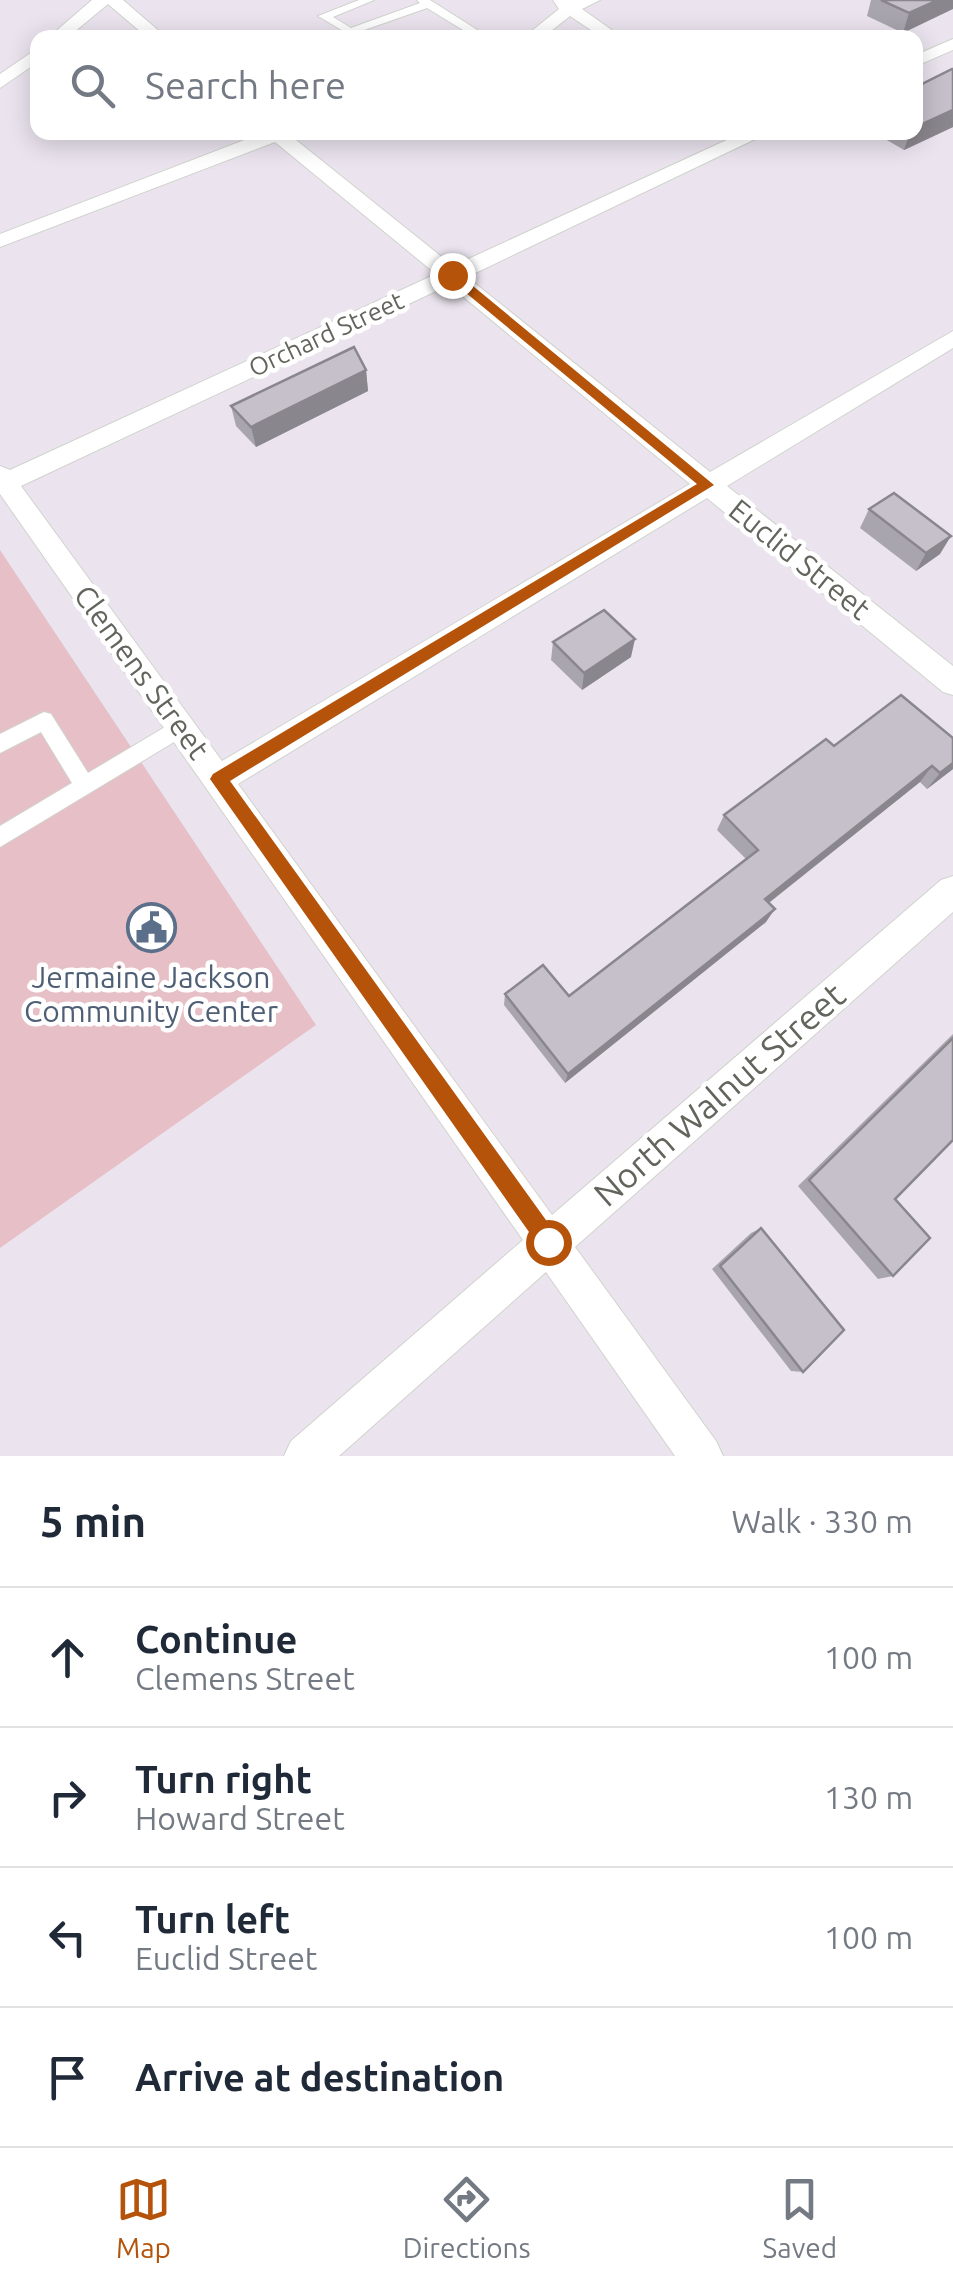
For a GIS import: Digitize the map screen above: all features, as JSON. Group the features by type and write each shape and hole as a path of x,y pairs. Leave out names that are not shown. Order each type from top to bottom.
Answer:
{"street":[{"path":"66,30 102,0"},
{"path":"113,0 149,30"},
{"path":"539,30 564,4 592,0"},
{"path":"564,4 603,30"},
{"path":"923,58 953,44"},
{"path":"0,83 30,59"},
{"path":"0,241 261,140"},
{"name":"Euclid Street","path":"288,140 953,683"},
{"name":"Orchard Street","path":"2,481 744,140"},
{"path":"219,779 953,338"},
{"name":"Clemens Street","path":"2,481 701,1456"},
{"name":"North Walnut Street","path":"306,1456 953,891"}],"lane":[{"path":"347,30 324,16 369,0"},
{"path":"355,30 426,2 471,30"},
{"path":"0,744 44,720 85,786"},
{"path":"0,837 182,727"}],"shaded area":[{"path":"0,550 316,1025 0,1248"}],"building":[{"path":"881,0 938,0 909,13"},
{"path":"953,70 953,110 923,124 923,84"},
{"path":"354,347 366,370 251,427 231,406"},
{"path":"894,493 951,536 926,553 869,509"},
{"path":"604,610 635,639 584,673 553,642"},
{"path":"901,695 953,738 953,763 940,773 932,766 765,899 775,909 568,1074 505,994 543,965 569,996 758,850 724,815 826,739 834,746"},
{"path":"953,1038 953,1140 895,1199 930,1238 893,1276 809,1180"},
{"path":"761,1228 844,1330 803,1372 720,1266"}],"place":[{"name":"Jermaine Jackson Community Center","path":"151,928"}],"route":[{"path":"452,275 707,485 219,779 548,1242"}]}
